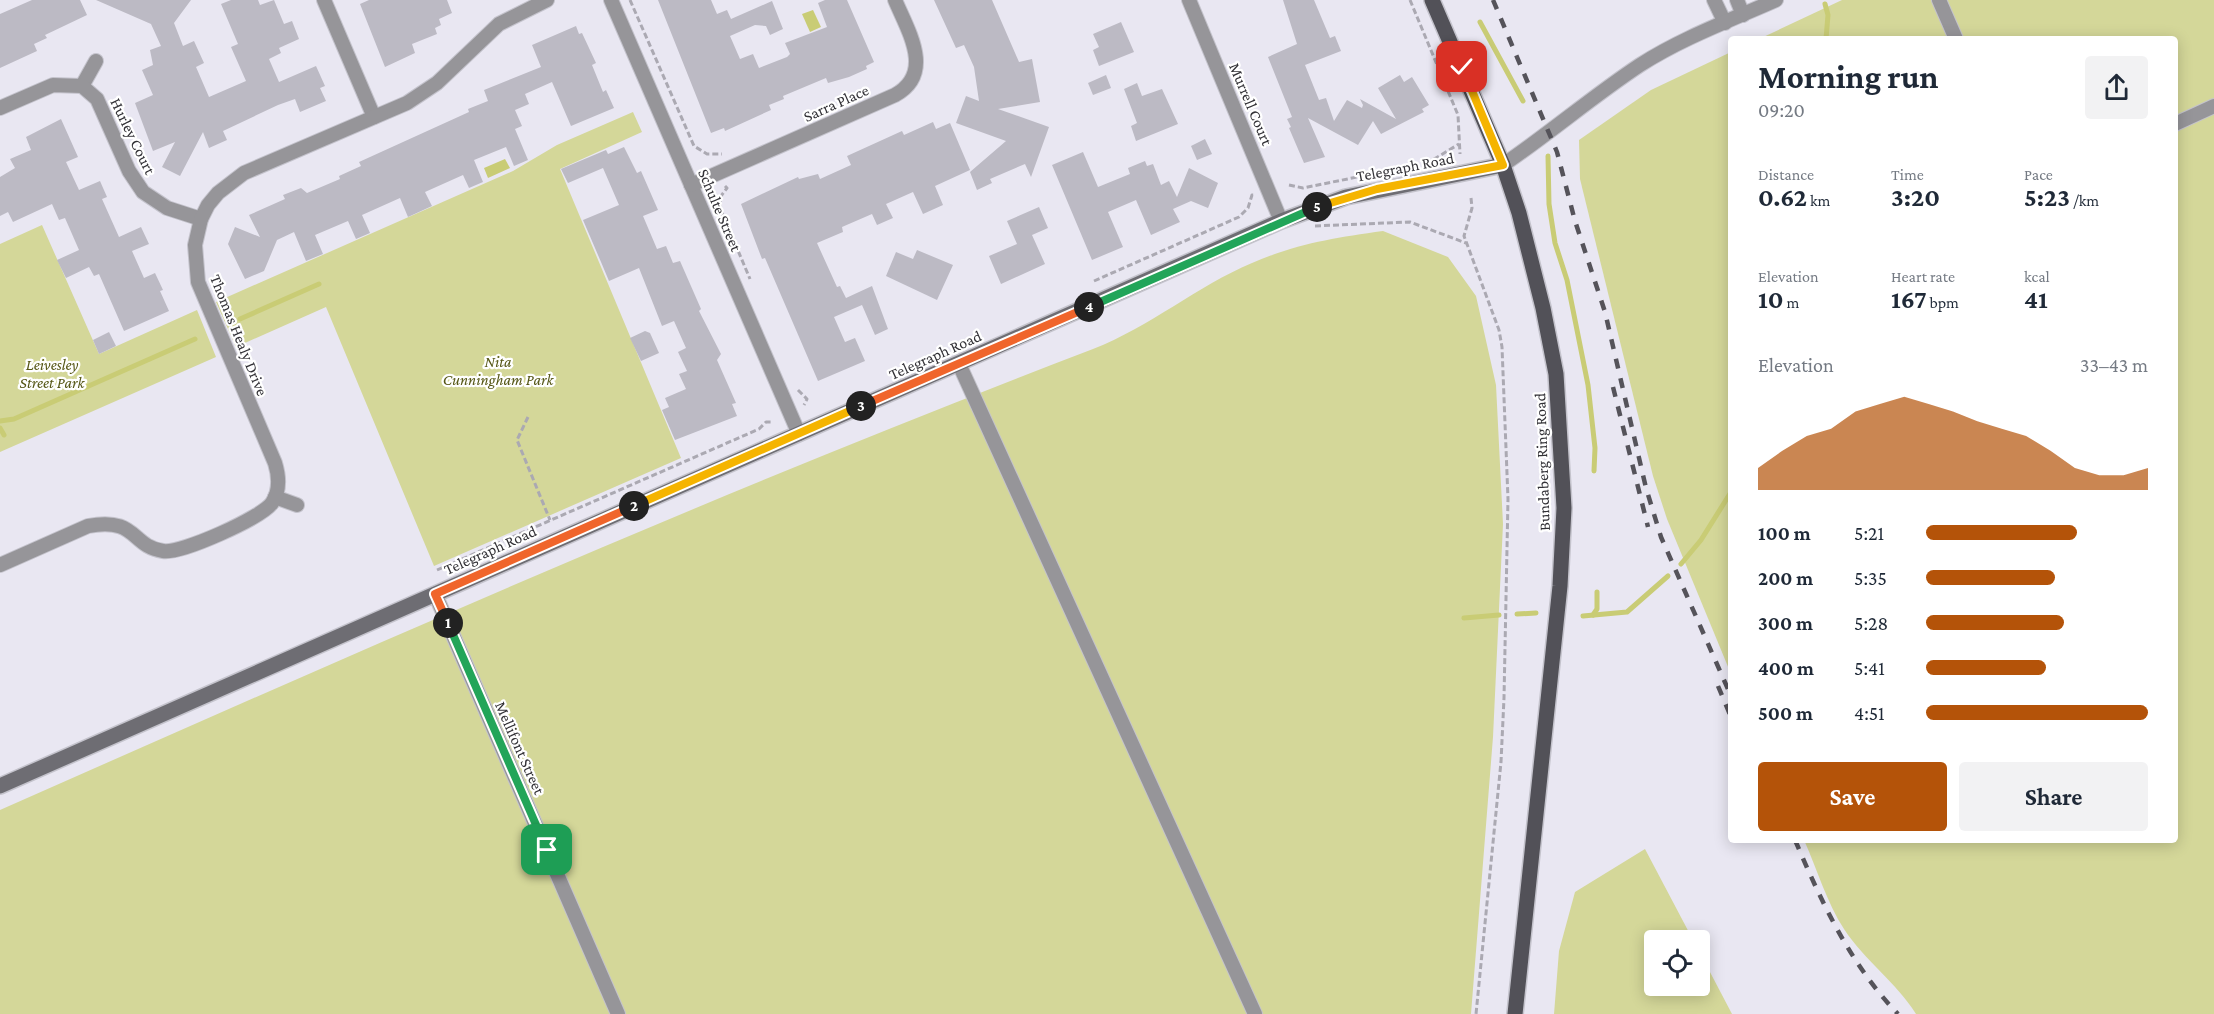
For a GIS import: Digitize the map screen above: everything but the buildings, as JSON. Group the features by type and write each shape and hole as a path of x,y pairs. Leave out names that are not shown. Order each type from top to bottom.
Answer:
{"main road":[{"name":"Bundaberg Ring Road","path":"1432,0 1503,165 1519,213 1543,308 1556,374 1564,508 1560,586 1515,1014"}],"street":[{"path":"324,0 374,117"},
{"name":"Thomas Healy Drive","path":"275,497 278,482 275,463 198,282 195,252 201,219 218,193 244,173 407,103 428,90 499,24 547,0"},
{"name":"Schulte Street","path":"611,0 799,434"},
{"name":"Sarra Place","path":"691,185 895,95 908,86 920,75 914,45 895,0"},
{"name":"Murrell Court","path":"1190,0 1281,221"},
{"path":"1714,0 1725,23"},
{"path":"1737,0 1743,15"},
{"name":"Telegraph Road","path":"0,786 1281,221 1346,197 1503,165 1550,133 1641,64 1676,45 1776,0"},
{"path":"1939,0 1955,36"},
{"path":"0,108 53,85 82,87 96,61"},
{"name":"Hurley Court","path":"82,87 97,99 129,171 143,192 167,208 201,219"},
{"path":"2178,123 2214,106"},
{"path":"959,364 1256,1014"},
{"path":"0,565 88,525 101,523 125,527 152,548 175,551 257,515 266,509 275,497 297,505"},
{"name":"Mellifont Street","path":"435,594 618,1014"}],"path":[{"path":"630,0 694,147 712,155 732,149"},
{"path":"1410,0 1458,115 1460,154"},
{"path":"1423,166 1459,144"},
{"path":"1290,185 1303,188 1370,175"},
{"path":"722,183 727,188 721,196 720,208 754,288"},
{"path":"1094,281 1234,219 1248,208 1252,195 1256,195"},
{"path":"1471,198 1472,208 1464,227 1466,243 1499,330 1506,404 1508,499 1501,762 1476,1014"},
{"path":"1305,225 1410,222 1466,243"},
{"path":"794,381 799,392 807,399 804,405"},
{"path":"528,417 517,440 550,520"},
{"path":"437,570 759,429 766,422 772,422"}],"green space":[{"path":"1842,0 2214,0 2214,1014 1916,1014 1844,929 1827,897 1805,843 2178,843 2178,36 1765,36"},
{"path":"1728,53 1728,667 1667,519 1653,476 1580,179 1579,140 1651,90"},
{"name":"Nita Cunningham Park","path":"633,112 642,132 560,169 681,458 434,566 326,307 236,347 216,302 513,171 557,145"},
{"name":"Leivesley Street Park","path":"42,225 99,354 197,310 216,357 0,452 0,244"},
{"path":"1383,231 1448,257 1476,296 1496,385 1503,524 1493,737 1471,1014 0,1014 0,810 544,572 817,458 1114,340 1212,283 1252,263 1317,242"},
{"path":"1645,849 1688,930 1644,930 1644,996 1710,996 1710,972 1732,1014 1554,1014 1559,951 1575,892"}],"shaded area":[{"path":"813,10 821,27 810,32 802,14"},
{"path":"505,159 510,168 488,178 484,168"}],"waterway":[{"path":"1825,4 1828,15 1826,36"},
{"path":"1480,22 1523,101"},
{"path":"1548,156 1549,204 1555,243 1567,280 1588,385 1595,448 1594,471"},
{"path":"240,319 319,284"},
{"path":"0,421 14,419 195,339"},
{"path":"0,428 4,435"},
{"path":"1681,564 1701,540 1728,497"},
{"path":"1583,616 1627,612 1668,576"},
{"path":"1593,615 1597,609 1597,592"},
{"path":"1517,614 1536,613"},
{"path":"1464,618 1499,615"}],"railway":[{"path":"1493,0 1557,152 1575,221 1605,312 1646,488 1661,537 1728,689"},
{"path":"1613,387 1648,527"},
{"path":"1718,686 1728,710"},
{"path":"1796,843 1827,910 1851,954 1865,975 1898,1014"}],"route":[{"path":"547,850 435,594 1302,212 1377,189 1503,165 1462,67"}]}
